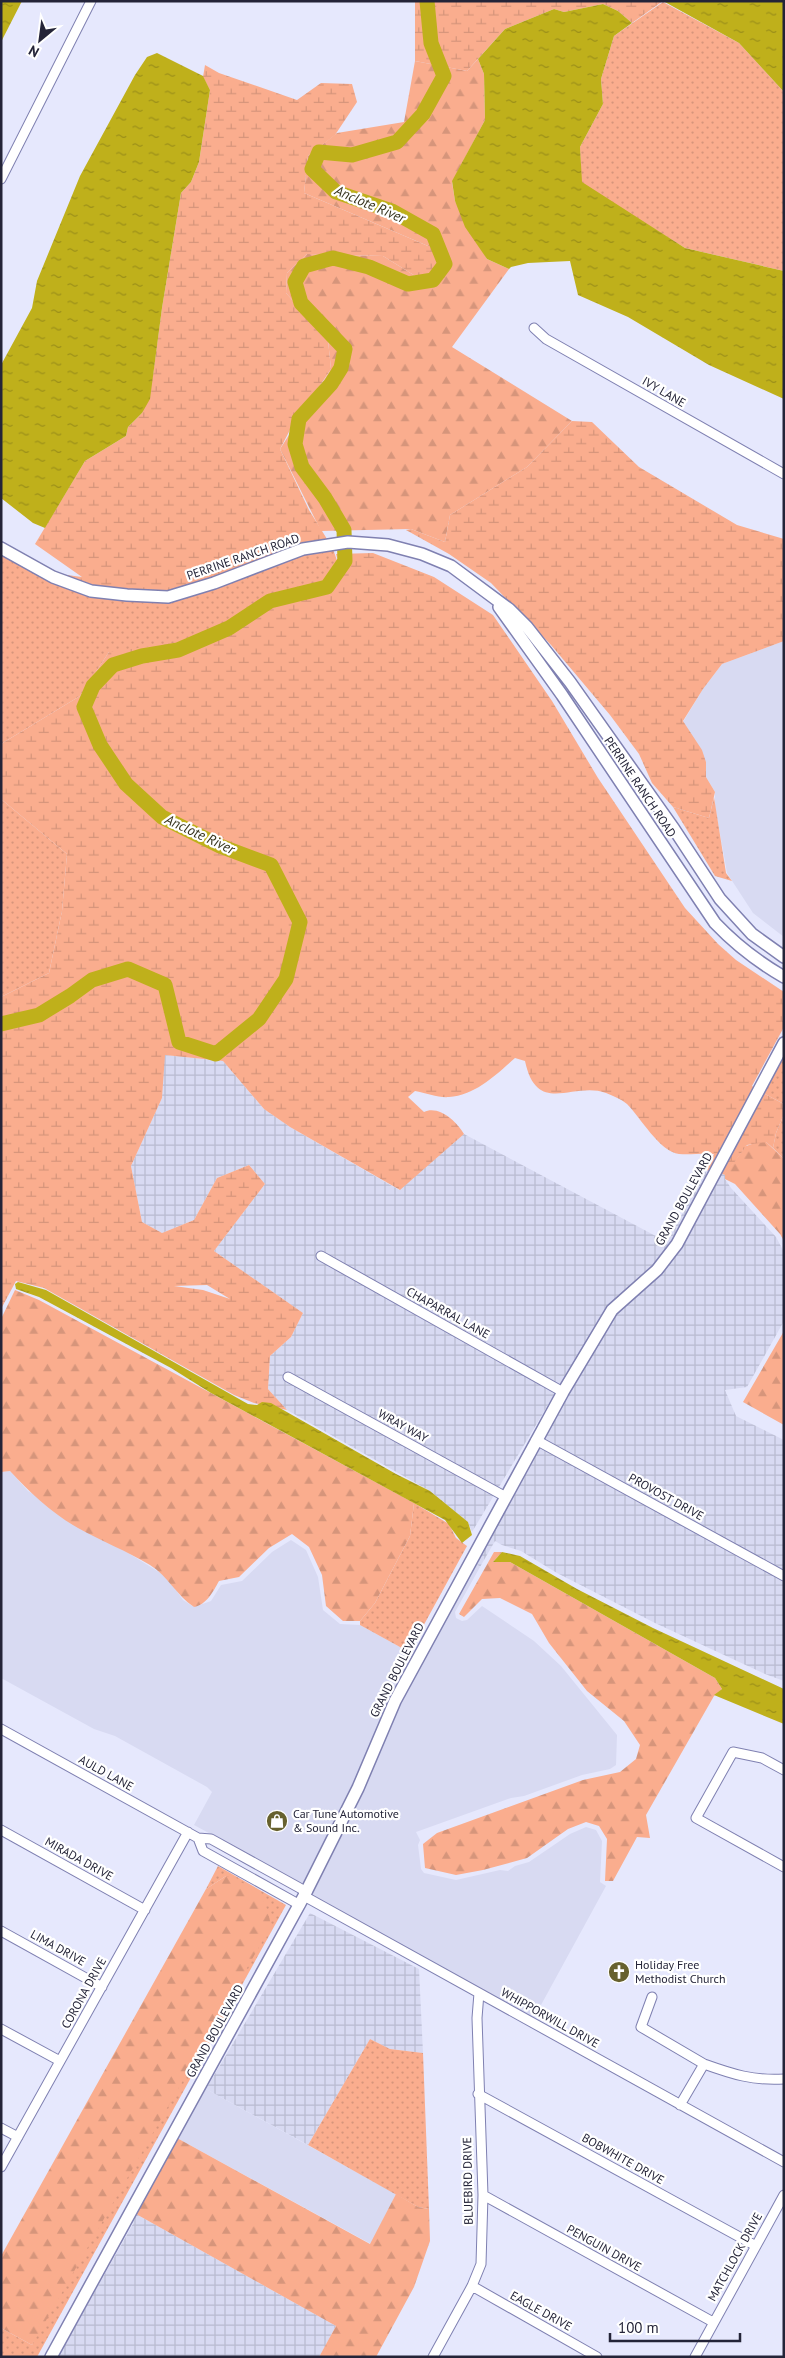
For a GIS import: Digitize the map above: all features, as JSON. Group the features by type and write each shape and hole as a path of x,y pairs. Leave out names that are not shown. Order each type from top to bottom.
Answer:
{"street":[{"path":"1,179 91,1"},
{"name":"IVY LANE","path":"534,328 546,339 784,474"},
{"name":"PERRINE RANCH ROAD","path":"1,548 53,577 92,591 128,595 168,596 214,583 303,549 324,545 371,543 388,545 422,554 451,566 509,609 549,653 733,915 752,934 784,957"},
{"name":"PERRINE RANCH ROAD","path":"490,596 524,640 715,923 732,942 761,964 784,978"},
{"name":"GRAND BOULEVARD","path":"51,2357 304,1898 358,1788 395,1701 536,1440 612,1310 657,1270 677,1244 784,1043"},
{"name":"CHAPARRAL LANE","path":"321,1256 563,1392"},
{"name":"WRAY WAY","path":"288,1377 506,1496"},
{"name":"PROVOST DRIVE","path":"536,1440 784,1576"},
{"name":"AULD LANE","path":"1,1729 198,1838 211,1839 304,1898"},
{"path":"784,1770 762,1758 733,1752 696,1818 784,1867"},
{"name":"MIRADA DRIVE","path":"1,1830 145,1910"},
{"name":"CORONA DRIVE","path":"1,2167 188,1832"},
{"name":"AULD LANE","path":"198,1838 203,1851 304,1898"},
{"name":"WHIPPORWILL DRIVE","path":"304,1898 784,2162"},
{"name":"LIMA DRIVE","path":"1,1931 102,1986"},
{"name":"BLUEBIRD DRIVE","path":"433,2357 472,2286 481,2264 483,2195 476,2018 479,1993"},
{"path":"652,1997 641,2027 704,2064 731,2074 762,2081 784,2079"},
{"path":"1,2028 60,2061"},
{"path":"680,2105 704,2064"},
{"name":"BOBWHITE DRIVE","path":"478,2094 756,2246"},
{"path":"1,2128 18,2137"},
{"name":"PENGUIN DRIVE","path":"483,2195 714,2322"},
{"name":"MATCHLOCK DRIVE","path":"694,2357 784,2195"},
{"name":"EAGLE DRIVE","path":"472,2286 597,2357"}],"shaded area":[{"path":"784,641 784,937 753,913 727,873 715,806 715,792 706,777 706,762 683,722 703,689 722,664"},
{"path":"164,1055 223,1061 264,1109 290,1127 399,1190 464,1134 667,1242 706,1170 711,1171 674,1241 654,1266 609,1307 597,1323 472,1532 468,1522 430,1491 287,1410 268,1389 270,1356 291,1337 303,1313 214,1251 265,1184 249,1165 217,1178 194,1220 162,1233 142,1222 131,1166 162,1098"},
{"path":"720,1173 725,1175 725,1179 731,1188 776,1237 784,1252 784,1321 747,1387 725,1390 736,1416 784,1440 784,1681 655,1623 557,1573 521,1551 495,1541 480,1567 475,1562 540,1442 615,1314 661,1273"},
{"path":"10,1471 28,1491 167,1577 183,1600 194,1607 211,1601 221,1585 242,1581 272,1552 291,1540 306,1550 318,1577 323,1610 340,1624 360,1625 409,1652 354,1787 303,1884 194,1825 212,1792 207,1787 115,1736 94,1729 1,1678 1,1472"},
{"path":"475,1562 480,1567 455,1612 456,1618 462,1621 467,1620 482,1606 534,1641 561,1666 617,1735 616,1765 610,1769 582,1775 524,1796 511,1798 416,1832 420,1840 418,1845 421,1869 424,1873 456,1880 500,1870 508,1871 515,1866 529,1862 570,1834 586,1827 596,1830 602,1841 600,1882 606,1886 535,2016 536,2023 308,1899 399,1703"},
{"path":"310,1913 419,1969 423,2053 390,2049 370,2039 308,2145 206,2089"},
{"path":"206,2089 396,2194 371,2244 177,2138"},
{"path":"136,2214 336,2326 319,2357 58,2357 133,2224"}],"green space":[{"path":"415,1 663,1 632,23 618,11 603,4 564,12 554,9 505,29 467,71 415,61"},
{"path":"663,2 739,43 784,92 784,271 685,248 581,183 580,147 603,104 601,79 614,36"},
{"path":"478,59 484,74 485,120 452,182 455,201 487,259 509,269 452,347 572,421 527,467 450,515 445,542 411,529 321,531 280,449 331,369 328,340 286,293 287,273 307,254 383,256 433,287 428,246 304,193 308,156 337,133 404,122 415,61 467,71"},
{"path":"205,65 219,73 297,100 321,83 352,84 357,102 335,135 308,156 304,193 442,252 451,272 433,287 383,256 307,254 287,273 286,293 328,340 331,369 290,430 280,449 309,510 327,539 213,579 168,592 93,586 59,574 82,577 35,544 85,461 126,436 128,427 142,413 153,375 181,193 191,182 199,162 210,90 203,77"},
{"path":"572,421 592,422 639,467 737,525 784,539 784,641 722,664 703,689 683,721 702,750 706,762 706,777 715,792 709,818 673,807 652,783 639,754 610,715 551,645 491,583 449,554 406,530 411,529 445,542 450,515 527,467"},
{"path":"333,549 341,572 296,598 234,629 155,652 109,652 80,696 1,744 1,553 51,581 304,554"},
{"path":"373,553 434,577 493,615 552,701 598,778 685,908 718,944 736,960 784,992 784,1027 752,1086 755,1088 711,1171 706,1170 714,1154 679,1154 672,1152 658,1141 627,1104 606,1093 594,1090 558,1094 547,1093 538,1088 531,1078 525,1061 515,1058 485,1083 468,1092 445,1097 415,1091 408,1097 424,1112 436,1111 447,1116 464,1134 400,1190 290,1127 264,1109 223,1061 165,1055 162,1098 131,1166 142,1222 162,1233 194,1220 217,1178 249,1165 265,1184 214,1251 303,1313 291,1337 270,1356 268,1389 287,1410 254,1403 234,1395 44,1288 16,1281 1,1309 1,997 49,973 62,911 67,854 1,799 1,744 80,696 109,652 201,639 296,598 341,573 336,554","holes":["207,1285 230,1299 203,1290 174,1286"]},
{"path":"714,797 726,873 732,881 715,876 673,807 709,818"},
{"path":"1,799 67,854 62,911 49,973 1,997"},
{"path":"784,1057 784,1104 763,1093"},
{"path":"763,1093 784,1104 784,1114 776,1133 773,1148 766,1142 747,1145 725,1175 720,1173"},
{"path":"784,1114 784,1159 773,1148 776,1133"},
{"path":"764,1140 784,1159 784,1241 780,1234 735,1184 725,1179 725,1174 746,1146"},
{"path":"15,1290 39,1300 414,1503 410,1536 375,1603 360,1621 343,1621 326,1606 322,1575 309,1547 292,1534 269,1548 239,1577 219,1581 206,1601 194,1607 156,1569 69,1522 42,1502 10,1471 1,1472 1,1319"},
{"path":"784,1331 784,1425 743,1402"},
{"path":"414,1503 449,1524 456,1538 467,1546 409,1652 360,1625 360,1621 375,1603 410,1536"},
{"path":"494,1552 502,1552 493,1562 510,1562 715,1678 722,1689 714,1696 646,1815 650,1838 637,1837 613,1881 605,1881 607,1839 599,1826 586,1822 568,1829 527,1858 456,1875 425,1868 423,1844 437,1833 583,1780 620,1772 636,1759 640,1745 624,1721 587,1691 549,1643 532,1614 500,1598 482,1599 464,1617 459,1614"},
{"path":"218,1866 286,1905 37,2357 1,2357 1,2328 32,2345 226,1876 206,1889"},
{"path":"226,1876 245,1884 258,1893 266,1906 271,1926 32,2345 1,2328 1,2256 206,1889"},
{"path":"370,2039 390,2049 423,2053 429,2209 418,2207 308,2145"},
{"path":"177,2138 370,2244 396,2194 418,2207 429,2209 430,2241 414,2287 376,2357 319,2357 336,2326 136,2214"}],"water":[{"path":"1,1 22,1 1,42"},
{"path":"663,1 784,1 784,92 739,43"},
{"path":"603,4 618,11 632,23 614,36 601,79 603,104 580,147 582,182 685,248 784,271 784,399 709,365 628,317 578,295 570,261 528,263 509,269 487,259 465,227 455,201 452,181 485,120 484,74 478,59 505,29 554,9 564,12"},
{"path":"157,53 203,76 210,90 199,162 191,182 181,193 162,308 150,399 142,413 128,427 126,436 85,461 45,528 33,523 1,498 1,365 32,308 37,281 80,176 135,75 147,57"},
{"path":"18,1282 46,1290 248,1404 271,1403 396,1474 430,1491 468,1522 472,1535 462,1543 445,1520 211,1393 171,1368 39,1297 16,1289 15,1284"},
{"path":"502,1552 520,1556 577,1589 653,1628 784,1689 784,1724 714,1695 722,1689 715,1678 510,1562 493,1562"}],"waterway":[{"name":"Anclote River","path":"1,1024 39,1015 92,980 128,969 165,985 179,1042 216,1054 259,1019 286,979 300,922 271,865 220,846 162,817 126,784 100,745 84,707 93,686 113,665 142,656 178,650 229,628 270,601 327,587 345,561 344,530 325,498 302,467 295,444 299,419 331,384 341,368 345,349 301,303 295,282 304,266 333,258 369,267 408,284 433,280 445,264 433,234 392,211 336,192 312,169 319,152 352,155 397,142 423,114 444,76 431,43 427,1"}],"place":[{"name":"Car Tune Automotive & Sound Inc.","path":"277,1821"},
{"name":"Holiday Free Methodist Church","path":"619,1972"}]}
